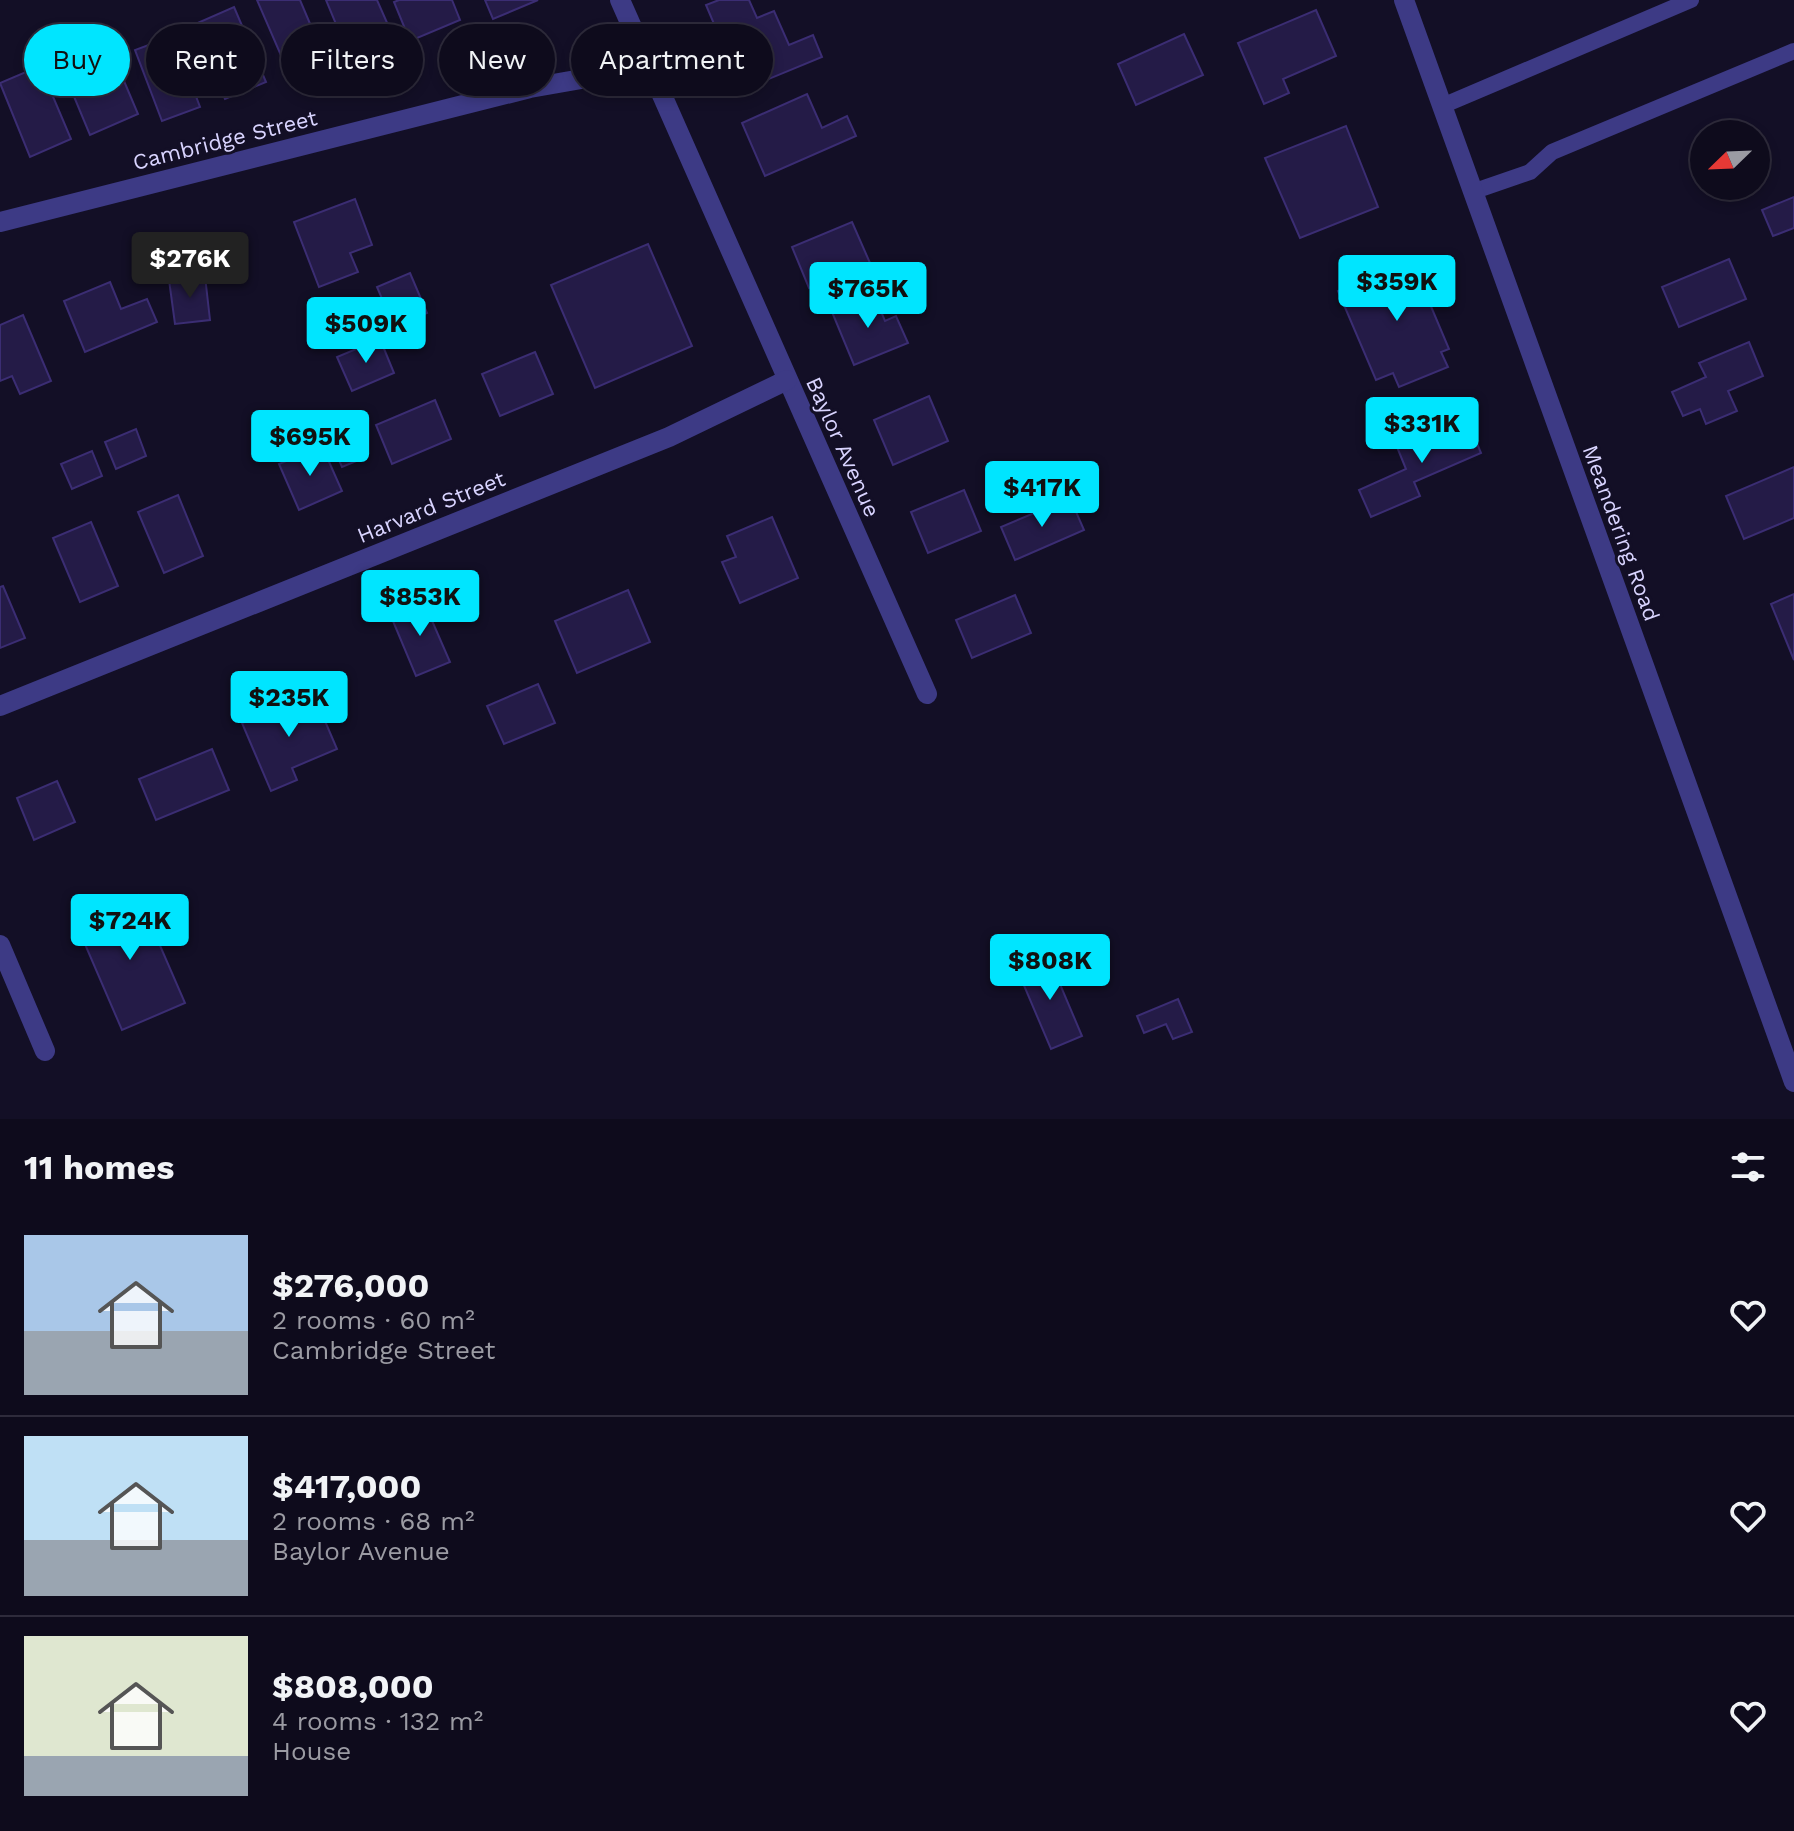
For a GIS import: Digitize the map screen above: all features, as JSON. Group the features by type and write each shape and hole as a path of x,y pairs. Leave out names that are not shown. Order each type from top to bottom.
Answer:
{"street":[{"name":"Baylor Avenue","path":"620,0 631,24"},
{"name":"Meandering Road","path":"1404,0 1794,1082"},
{"name":"Cambridge Street","path":"0,222 530,88 571,81"},
{"name":"Baylor Avenue","path":"663,96 927,694"},
{"name":"Harvard Street","path":"0,706 669,437 787,380"},
{"path":"0,945 45,1051"}],"lane":[{"path":"1442,106 1691,0"},
{"path":"1472,192 1530,172 1552,152 1794,51"}],"building":[{"path":"257,0 300,0 310,24 281,24 281,55"},
{"path":"326,0 377,0 388,24 336,24"},
{"path":"452,0 460,20 439,24 439,29 423,36 423,24 403,24 394,2"},
{"path":"485,0 538,0 493,19"},
{"path":"719,0 749,0 757,18 774,11 789,45 813,35 822,57 773,77 773,24 714,24 706,5"},
{"path":"234,7 241,24 195,24"},
{"path":"1316,10 1336,56 1283,79 1289,93 1264,104 1238,43"},
{"path":"1184,34 1203,75 1136,105 1118,64"},
{"path":"146,46 146,79 135,50"},
{"path":"24,73 24,96 53,96 71,139 30,157 0,83"},
{"path":"807,94 822,128 847,116 856,136 765,176 742,123"},
{"path":"130,95 138,114 90,135 74,96"},
{"path":"152,96 196,96 200,107 162,121"},
{"path":"1346,126 1378,207 1300,238 1265,158"},
{"path":"1794,197 1794,228 1773,236 1762,210"},
{"path":"355,199 372,245 350,253 358,272 319,287 294,222"},
{"path":"852,222 870,263 809,288 792,247"},
{"path":"648,244 692,346 595,388 551,285"},
{"path":"1419,257 1435,294 1427,297 1449,349 1441,352 1448,367 1399,387 1393,373 1376,380 1338,291"},
{"path":"1729,259 1746,299 1679,327 1662,287"},
{"path":"410,273 427,313 394,327 377,287"},
{"path":"205,276 210,320 175,324 169,280"},
{"path":"110,282 121,309 147,299 157,322 85,352 64,301"},
{"path":"874,295 885,321 896,316 908,343 854,365 832,312"},
{"path":"23,315 51,381 20,394 12,376 0,381 0,325"},
{"path":"380,339 394,373 352,391 337,357"},
{"path":"1749,342 1763,376 1728,391 1737,411 1706,424 1700,409 1683,416 1672,392 1706,377 1699,363"},
{"path":"535,352 553,394 500,416 482,374"},
{"path":"929,396 948,441 893,465 874,420"},
{"path":"435,400 451,439 392,464 376,425"},
{"path":"1466,417 1481,453 1414,482 1420,496 1371,517 1359,490 1406,469 1397,447"},
{"path":"136,429 146,456 116,469 105,442"},
{"path":"351,441 359,460 342,467 334,449"},
{"path":"322,446 342,491 299,510 279,464"},
{"path":"92,451 102,476 72,489 61,464"},
{"path":"1794,467 1794,518 1744,539 1726,496"},
{"path":"964,490 981,531 928,553 911,512"},
{"path":"178,495 203,556 164,573 138,512"},
{"path":"1070,498 1084,530 1015,560 1001,527"},
{"path":"772,517 798,578 740,603 722,562 736,557 727,536"},
{"path":"91,522 118,586 80,602 53,538"},
{"path":"3,586 25,638 0,648 0,587"},
{"path":"628,590 650,642 577,673 555,621"},
{"path":"1794,594 1794,660 1771,604"},
{"path":"1015,595 1031,633 972,658 956,620"},
{"path":"423,600 450,662 416,676 390,614"},
{"path":"538,684 555,723 504,744 487,706"},
{"path":"313,693 337,749 292,768 297,780 271,791 242,723"},
{"path":"212,749 229,790 156,820 139,779"},
{"path":"57,781 75,822 34,840 17,798"},
{"path":"138,895 185,1003 122,1030 75,921"},
{"path":"1048,956 1082,1036 1051,1049 1017,969"},
{"path":"1178,999 1192,1032 1173,1039 1166,1024 1144,1033 1137,1016"}]}
